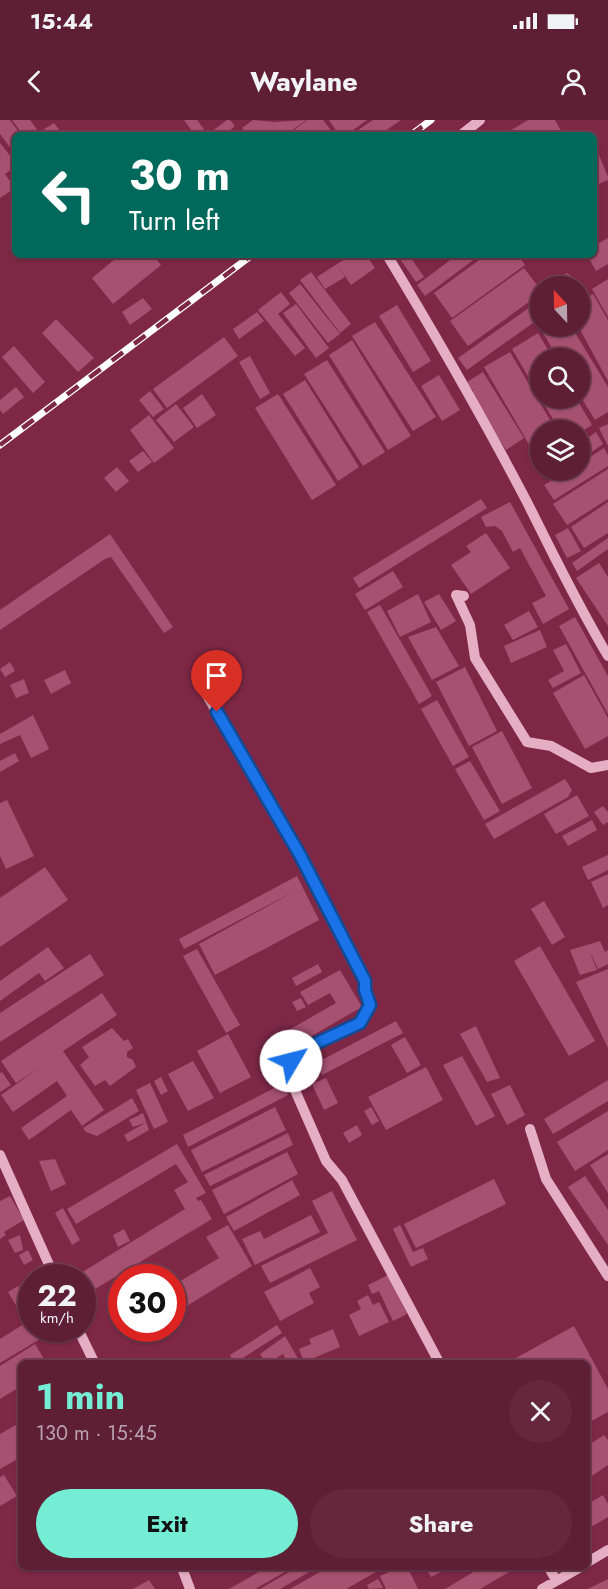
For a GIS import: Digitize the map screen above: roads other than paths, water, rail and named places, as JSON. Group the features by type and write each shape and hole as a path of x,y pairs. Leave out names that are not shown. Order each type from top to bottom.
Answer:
{"street":[{"path":"465,132 480,120"},
{"path":"389,258 440,342 580,608 608,656"},
{"path":"464,597 456,595 470,625 476,658 527,742 551,746 591,768 608,765"},
{"path":"205,692 300,855 365,981 365,990 370,1005 360,1023 291,1055 291,1061 280,1052 280,1056 326,1161 342,1180 438,1360"},
{"path":"530,1129 546,1179 608,1276"},
{"path":"0,1155 49,1264"},
{"path":"84,1342 93,1360"},
{"path":"590,1561 607,1552"},
{"path":"183,1570 190,1589"},
{"path":"550,1570 556,1581"},
{"path":"542,1589 575,1570"}],"railway":[{"path":"415,132 431,120"},
{"path":"0,445 248,258"}]}
